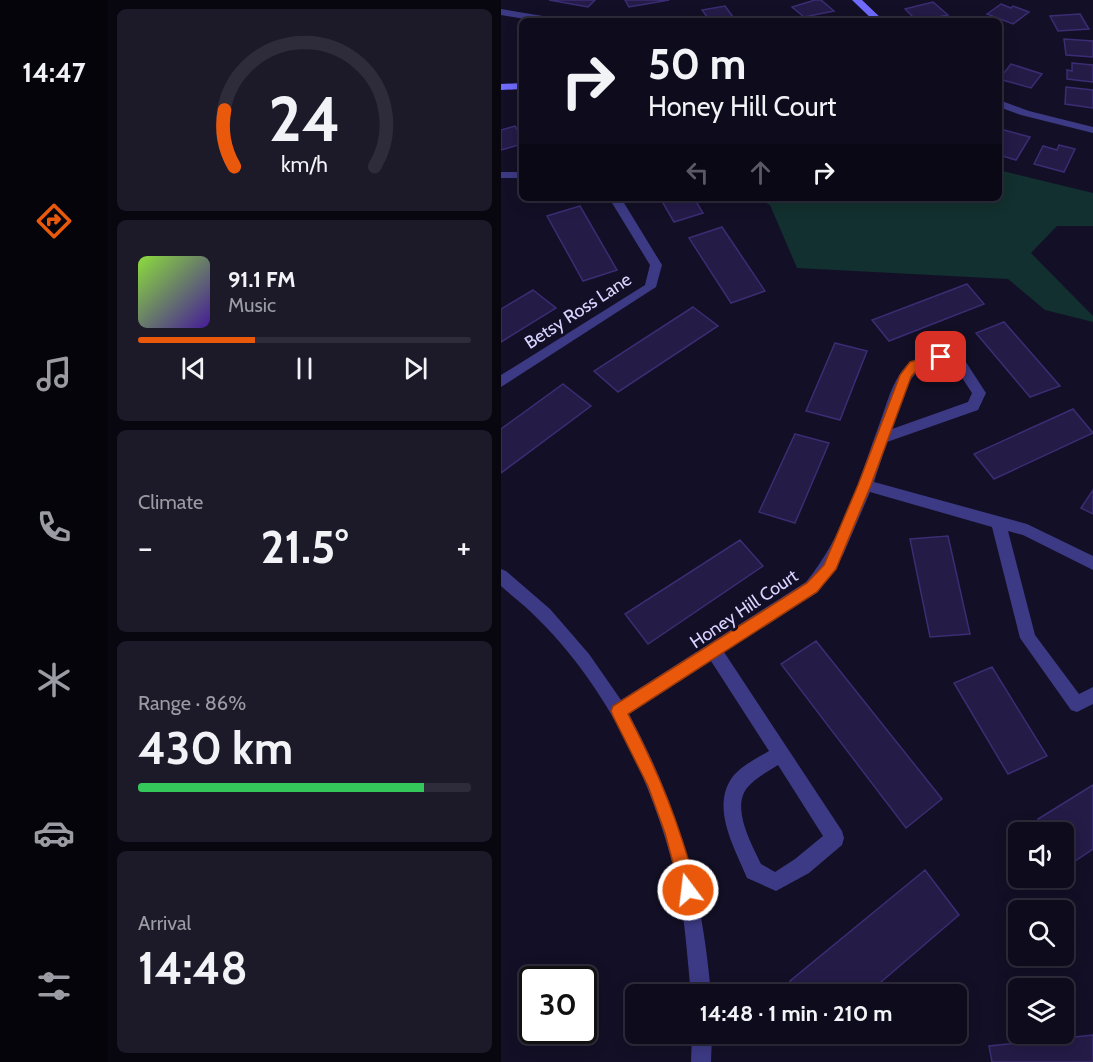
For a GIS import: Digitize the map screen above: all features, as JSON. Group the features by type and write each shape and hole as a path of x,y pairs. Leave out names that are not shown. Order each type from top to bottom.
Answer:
{"street":[{"path":"857,0 876,18"},
{"path":"501,12 537,18"},
{"path":"501,87 519,86"},
{"path":"1002,104 1043,118 1093,130"},
{"path":"501,176 519,175"},
{"name":"Betsy Ross Lane","path":"501,382 650,287 656,265 617,201"},
{"name":"Honey Hill Court","path":"619,711 715,652 812,587 829,569 865,485 881,440 906,375 914,366 941,357 957,359 979,393 973,406 881,440"},
{"path":"865,485 1027,530 1093,563"},
{"path":"998,521 1028,638 1077,704 1093,695"},
{"path":"501,576 549,618 597,677 619,711 655,782 673,833 688,890 700,984"},
{"path":"715,652 835,838 802,866 776,882 754,871 735,823 732,802 739,784 780,754"},
{"path":"701,1062 702,1044"}],"green space":[{"path":"1002,171 1093,193 1093,226 1057,226 1031,253 1093,316 1093,322 1045,310 1008,279 797,268 770,205 761,201 1002,201"}],"building":[{"path":"549,0 595,0 588,7"},
{"path":"625,0 669,0 629,7"},
{"path":"821,0 834,11 804,17 792,7"},
{"path":"933,2 948,15 914,18 905,9"},
{"path":"1001,4 1029,12 1013,24 987,14"},
{"path":"725,6 734,18 708,18 702,10"},
{"path":"1080,14 1089,29 1058,31 1050,16"},
{"path":"1064,39 1093,41 1093,57 1066,55"},
{"path":"1072,63 1093,65 1093,82 1067,79 1067,70 1072,71"},
{"path":"1011,64 1042,74 1031,88 1002,80 1002,75"},
{"path":"1066,87 1093,90 1093,108 1065,104"},
{"path":"515,126 519,132 519,145 501,150 501,130"},
{"path":"1004,130 1030,137 1016,160 1002,156"},
{"path":"1059,145 1075,149 1064,172 1034,164 1043,146 1057,150"},
{"path":"662,201 696,201 703,213 674,222"},
{"path":"580,206 617,270 583,281 547,216"},
{"path":"722,227 765,291 731,303 689,238"},
{"path":"967,284 984,304 889,341 872,320"},
{"path":"533,290 556,308 501,342 501,309"},
{"path":"693,307 718,326 618,392 594,371"},
{"path":"1004,322 1060,386 1030,397 976,333"},
{"path":"835,343 867,351 840,420 806,411"},
{"path":"563,384 591,406 501,473 501,429"},
{"path":"1073,409 1093,433 994,479 974,454"},
{"path":"795,434 829,443 795,523 759,512"},
{"path":"1093,490 1093,514 1081,508"},
{"path":"948,536 970,634 930,637 910,539"},
{"path":"740,540 763,566 648,644 625,614"},
{"path":"816,641 942,799 906,828 781,664"},
{"path":"992,667 1047,756 1008,774 954,683"},
{"path":"1093,785 1093,849 1074,862 1074,822 1040,822 1038,819"},
{"path":"925,870 959,915 879,984 792,984 790,981"},
{"path":"1093,1035 1093,1062 992,1062 989,1046 1074,1044 1074,1037"}],"route":[{"path":"688,890 673,833 655,782 619,711 715,652 812,587 829,569 865,485 906,375 914,366 941,357"}]}
